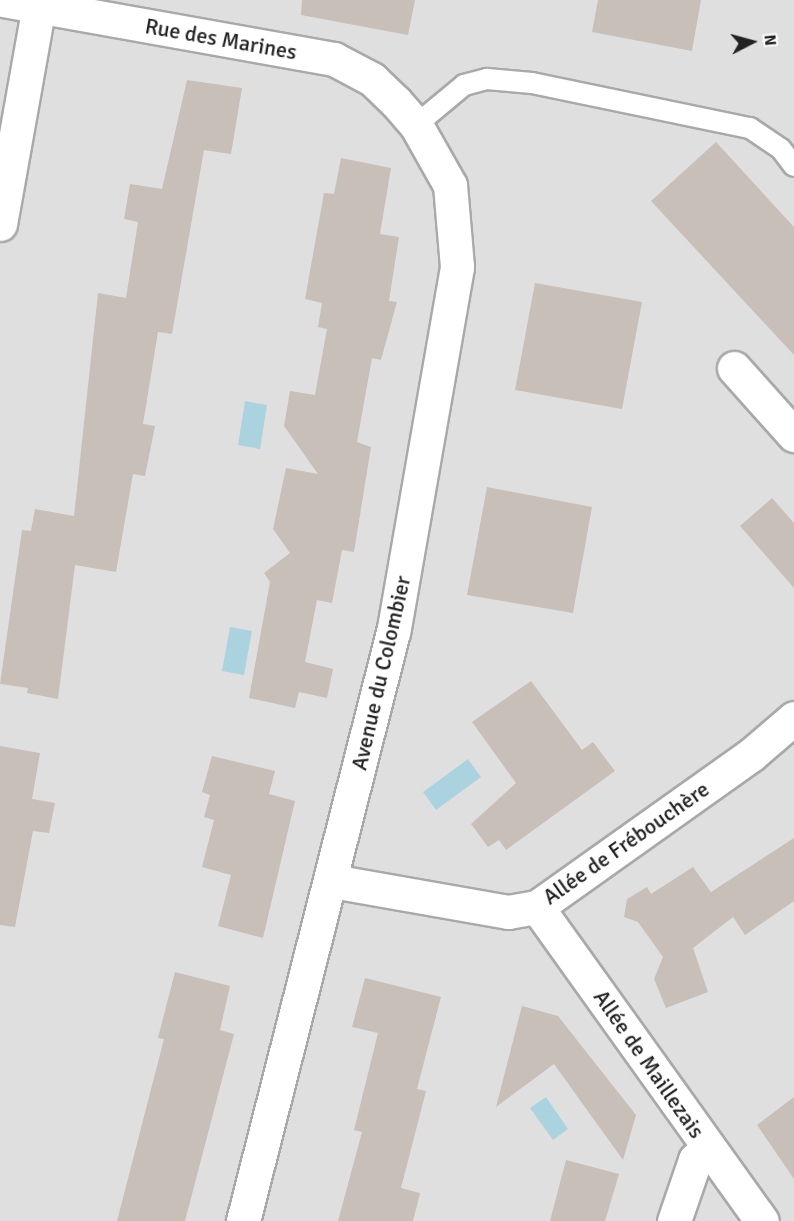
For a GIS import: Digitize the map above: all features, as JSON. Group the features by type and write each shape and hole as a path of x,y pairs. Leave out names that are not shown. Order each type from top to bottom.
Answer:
{"street":[{"name":"Rue des Marines","path":"3,0 334,59 372,79 416,125"},
{"path":"0,224 39,6"},
{"name":"Avenue du Colombier","path":"243,1221 332,881 393,632 457,267 450,185 416,125"},
{"path":"734,368 794,435"},
{"name":"Allée de Frébouchère","path":"332,881 508,912 537,907 752,754 794,718"},
{"name":"Allée de Maillezais","path":"537,907 762,1221"},
{"path":"674,1221 695,1160 708,1147"}],"lane":[{"path":"416,125 464,85 487,79 532,83 750,128 781,149 794,166"}],"shaded area":[{"path":"0,0 794,0 794,1221 0,1221"}],"water":[{"path":"245,401 267,405 260,449 238,445"},
{"path":"230,627 252,631 244,675 222,671"},
{"path":"468,759 481,777 436,810 423,792"},
{"path":"546,1097 568,1129 553,1140 530,1108"}],"building":[{"path":"302,0 415,0 408,35 301,15"},
{"path":"598,0 701,0 692,51 592,32"},
{"path":"187,80 242,88 231,154 204,150 172,334 158,332 143,424 155,426 145,476 133,474 116,572 75,565 58,699 27,693 28,688 0,684 22,530 31,531 35,509 74,516 98,293 126,298 138,222 124,219 130,184 162,189"},
{"path":"716,142 794,227 794,355 651,201"},
{"path":"341,158 391,168 380,234 399,237 389,301 397,302 381,360 372,358 357,442 371,447 354,552 342,550 332,603 317,600 305,662 333,669 327,698 299,692 295,708 249,698 270,582 264,573 290,553 273,529 286,468 318,474 284,426 290,391 315,395 327,329 318,327 322,303 305,299 324,193 334,194"},
{"path":"535,283 642,302 622,409 515,390"},
{"path":"487,487 592,507 573,613 467,595"},
{"path":"772,498 794,523 794,588 740,526"},
{"path":"531,681 582,750 593,742 615,771 506,850 499,840 488,847 471,824 516,783 472,722"},
{"path":"0,746 40,753 32,799 55,803 49,833 33,831 15,927 0,925"},
{"path":"212,756 275,771 269,794 295,801 263,938 218,926 231,875 202,867 214,820 204,817 210,795 202,792"},
{"path":"794,838 794,901 745,935 733,917 693,948 708,992 666,1008 654,979 663,957 638,922 624,917 627,899 647,887 651,894 693,867 711,892"},
{"path":"175,972 230,986 220,1030 234,1034 185,1221 117,1221 164,1039 158,1038"},
{"path":"365,978 441,997 417,1089 426,1091 401,1188 420,1193 413,1221 338,1221 362,1132 354,1130 378,1033 352,1027"},
{"path":"522,1006 558,1016 636,1115 623,1160 554,1064 496,1107"},
{"path":"794,1097 794,1179 757,1125"},
{"path":"566,1160 619,1174 605,1221 550,1221"}]}
